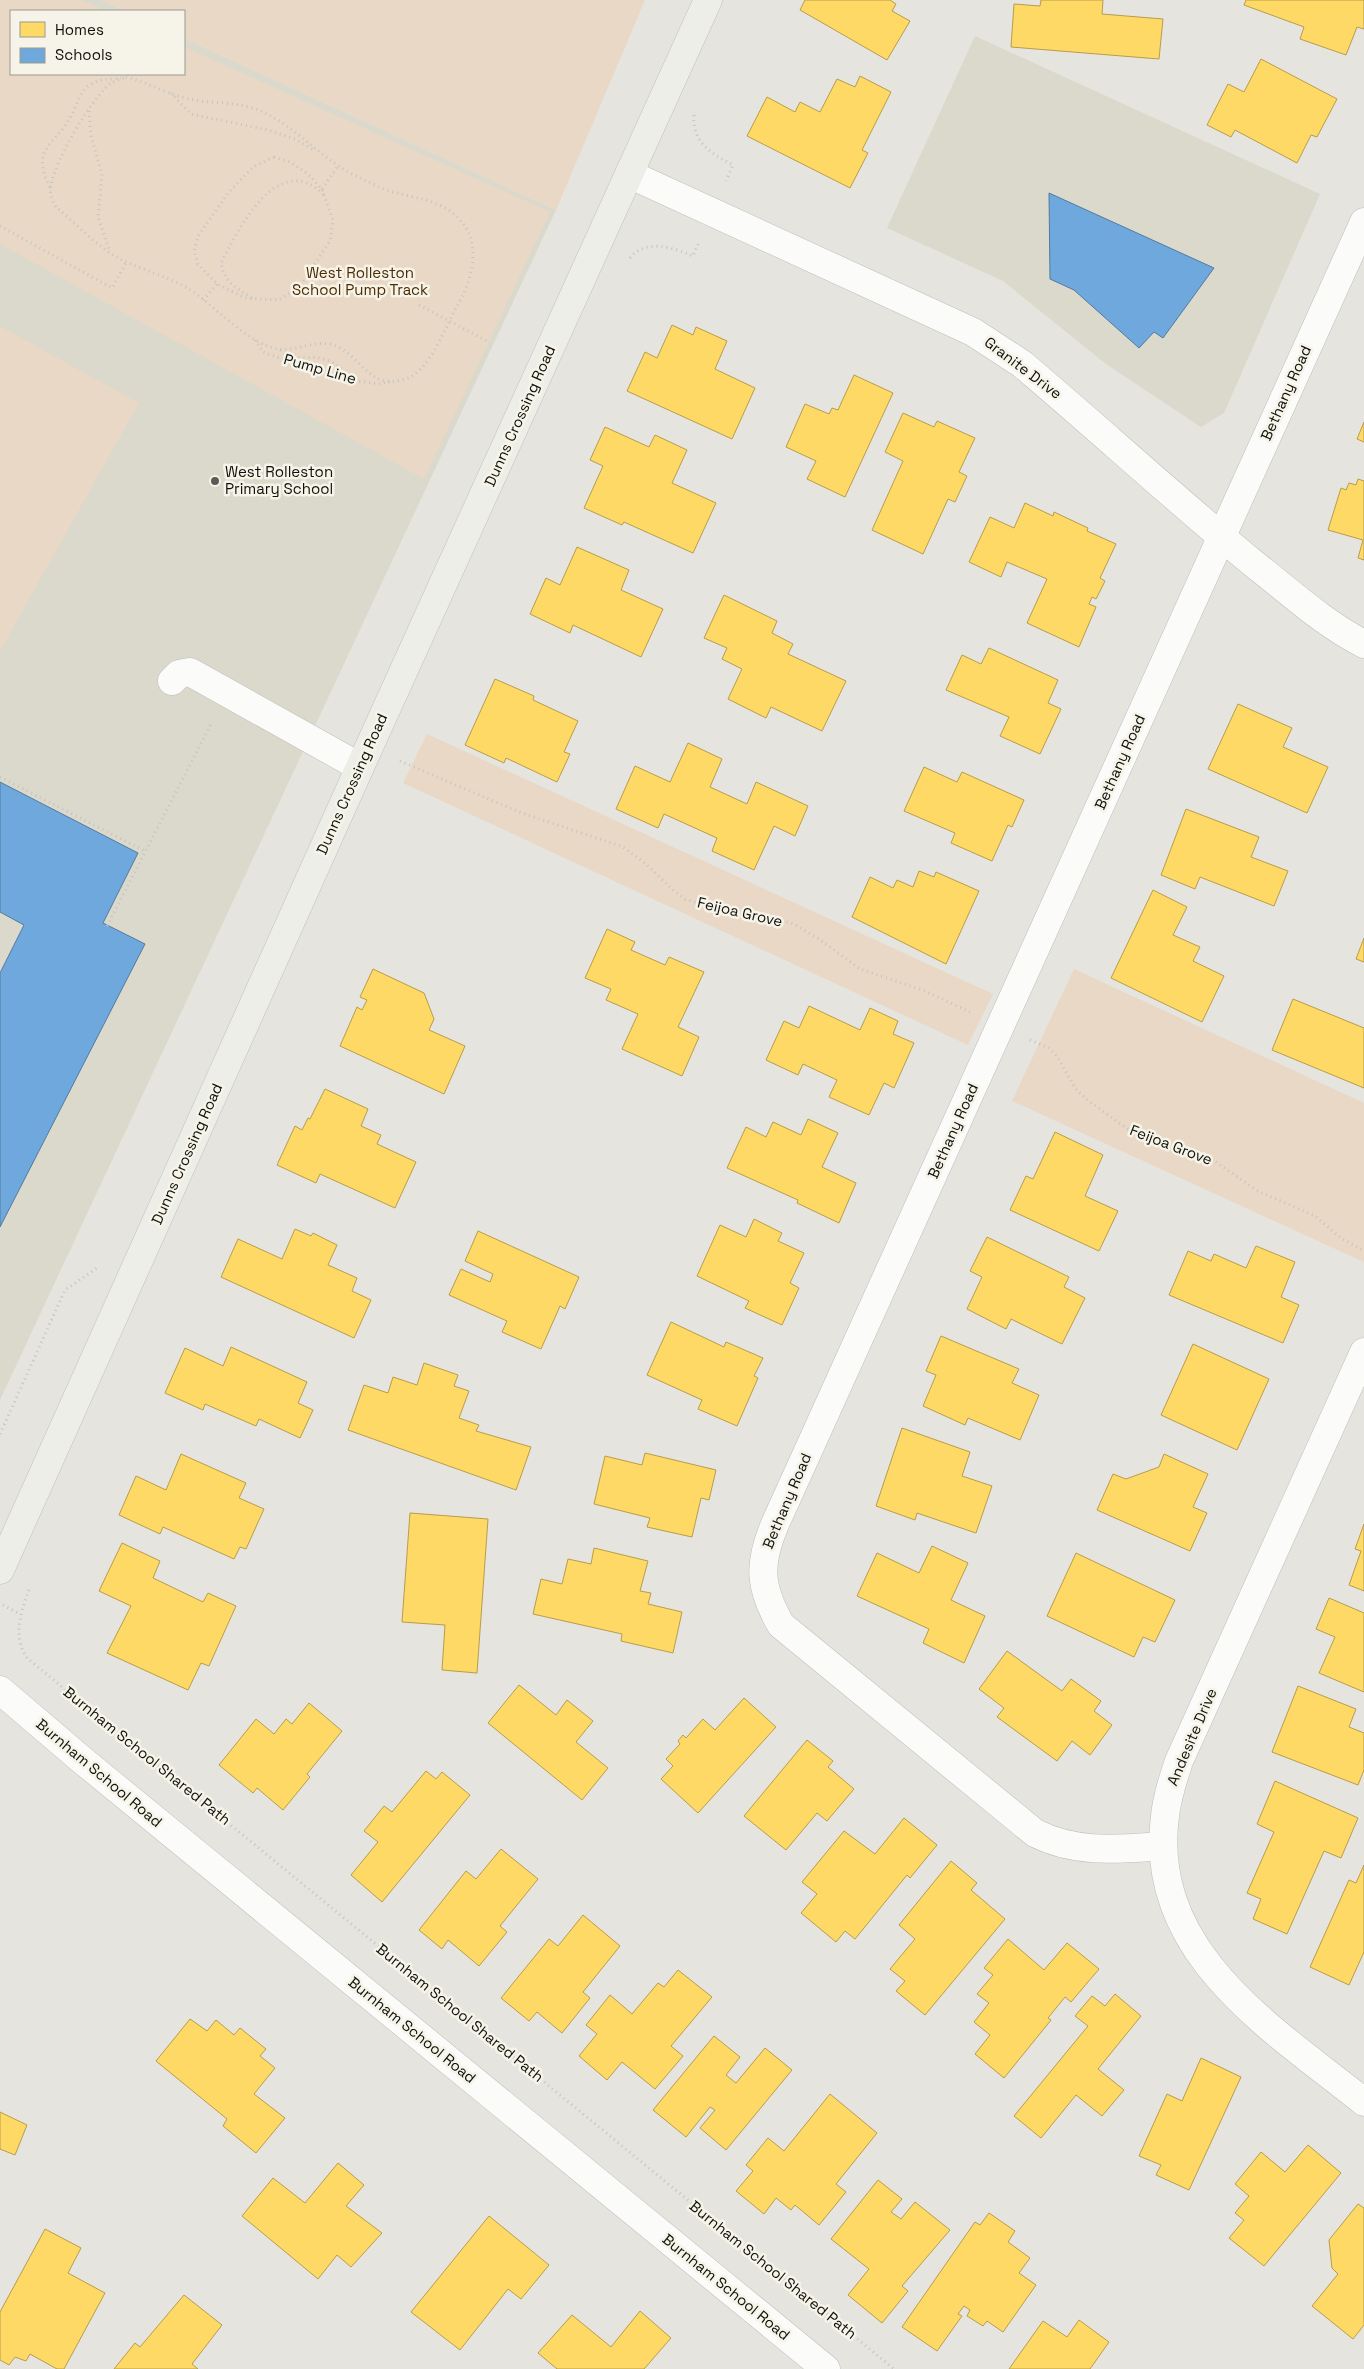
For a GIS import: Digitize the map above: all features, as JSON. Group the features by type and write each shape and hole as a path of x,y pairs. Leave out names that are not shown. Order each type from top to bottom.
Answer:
{"main road":[{"name":"Dunns Crossing Road","path":"0,1570 360,767 708,0"}],"street":[{"name":"Granite Drive","path":"629,174 973,332 998,346 1068,402 1221,537 1327,623 1364,644"},
{"name":"Bethany Road","path":"1164,1846 1090,1849 1051,1842 1035,1833 782,1625 770,1606 764,1586 762,1564 766,1545 775,1524 1364,222"},
{"path":"172,681 179,674 190,672 360,767"},
{"name":"Andesite Drive","path":"1364,1352 1179,1761 1169,1791 1164,1817 1167,1875 1184,1928 1197,1952 1235,1997 1364,2102"},
{"name":"Burnham School Road","path":"0,1690 82,1760 826,2369"}],"path":[{"path":"50,187 66,146 89,110 111,83 126,77"},
{"path":"319,153 294,131 265,113 240,104 185,98 126,77 104,79 90,84 77,100 71,116 50,141 43,158 43,174 50,187 51,199 56,207 109,251 160,275 204,300 254,338 300,358 316,357 330,361 343,368 359,381"},
{"path":"170,92 191,114 268,130 295,140 319,153 345,171 388,190 443,206 461,221 473,241 472,268 462,298 425,365 408,379 393,382 375,378 339,347 320,343 279,349"},
{"path":"89,110 91,136 102,174 98,216 109,251"},
{"path":"695,110 695,132 699,140 711,153 733,165 727,181"},
{"path":"274,157 290,162 308,174 322,189 333,221 330,241 316,266 300,286 279,300 246,298 217,284 198,264 194,251 198,236 228,193 253,167 274,157"},
{"path":"322,189 338,166"},
{"path":"252,299 232,285 223,275 221,263 256,204 276,184 294,181 314,184 324,195"},
{"path":"0,226 112,288 127,261"},
{"path":"204,300 217,284"},
{"path":"419,305 489,342"},
{"name":"Pump Line","path":"254,338 263,352 359,381 378,384 393,382"},
{"path":"107,926 216,715"},
{"name":"Feijoa Grove","path":"393,758 519,812 623,847 646,863 673,890 686,899 717,909 762,914 796,925 820,939 860,969 925,991 974,1014"},
{"path":"0,777 145,851"},
{"name":"Feijoa Grove","path":"1027,1038 1049,1048 1063,1065 1075,1088 1086,1099 1129,1130 1158,1143 1194,1152 1216,1162 1258,1191 1315,1216 1340,1238 1364,1251"},
{"path":"0,1434 65,1290 84,1276"},
{"path":"0,1603 20,1614"},
{"name":"Burnham School Shared Path","path":"27,1658 894,2369"}],"shaded area":[{"name":"West Rolleston Primary School","path":"0,0 101,0 124,10 10,10 10,75 185,75 185,38 556,210 0,1400"},
{"path":"975,36 1320,194 1224,413 1201,427 1106,364 1003,281 887,228"}],"green space":[{"name":"West Rolleston School Pump Track","path":"0,0 81,0 103,10 10,10 10,75 185,75 185,47 550,212 424,479 0,244"},
{"path":"101,0 645,0 556,210 185,38 185,10 124,10"},
{"path":"0,326 139,403 0,651"},
{"path":"427,734 993,994 968,1045 403,783"},
{"path":"1074,969 1364,1103 1364,1262 1012,1101"}],"building: Homes":[{"path":"805,0 890,0 896,4 892,11 910,21 887,60 800,10"},
{"path":"1041,0 1103,0 1102,14 1163,19 1159,59 1011,47 1014,4 1040,6"},
{"path":"1246,0 1364,0 1364,29 1357,27 1346,55 1300,39 1304,27 1244,5"},
{"path":"1261,59 1337,99 1317,137 1311,135 1297,163 1235,130 1231,137 1207,125 1228,84 1244,92"},
{"path":"860,76 891,92 862,150 868,153 850,188 747,136 767,97 795,112 800,102 820,112 837,79 855,87"},
{"path":"672,325 693,335 696,327 727,341 715,369 755,388 732,439 627,391 645,352 657,358"},
{"path":"854,375 893,393 845,497 807,479 816,461 786,447 805,404 829,414 832,408 838,410"},
{"path":"903,413 934,427 937,421 975,438 959,472 967,476 955,502 948,499 923,554 872,530 903,461 885,452"},
{"path":"1364,422 1364,442 1357,439"},
{"path":"605,427 649,447 655,435 687,450 672,483 716,503 693,553 624,522 622,525 584,508 603,466 590,460"},
{"path":"1358,479 1364,481 1364,560 1358,558 1363,540 1328,530 1341,488 1346,490 1349,483 1356,485"},
{"path":"1025,503 1053,516 1054,512 1088,528 1087,531 1116,544 1100,578 1105,581 1096,599 1092,597 1089,604 1096,607 1079,647 1027,623 1047,579 1007,562 1001,577 969,562 990,517 1014,528"},
{"path":"577,547 629,570 621,590 663,609 641,657 573,625 570,633 530,614 546,578 560,585"},
{"path":"724,595 777,621 772,633 793,644 788,654 846,681 822,731 771,707 766,718 728,699 742,669 722,659 727,648 704,638"},
{"path":"989,648 1058,680 1048,703 1061,709 1040,754 1000,736 1009,717 946,690 962,655 981,664"},
{"path":"495,679 534,696 533,700 578,721 564,752 570,754 557,782 506,758 504,763 465,745"},
{"path":"1238,704 1292,728 1283,747 1328,767 1307,813 1208,769"},
{"path":"688,743 722,759 710,787 747,804 756,782 808,806 795,836 774,826 754,870 712,851 717,838 664,814 658,828 616,809 635,766 670,782"},
{"path":"924,767 957,782 962,772 1024,800 1012,827 1008,825 992,861 951,843 955,833 904,811"},
{"path":"1186,809 1259,837 1251,857 1288,871 1274,906 1200,877 1195,889 1161,875"},
{"path":"919,871 934,877 936,872 979,891 946,964 852,917 870,877 893,888 897,880 913,887"},
{"path":"1153,890 1187,907 1173,935 1200,947 1193,961 1224,976 1202,1022 1111,978"},
{"path":"607,929 635,942 631,950 665,965 669,957 704,972 678,1027 699,1037 682,1076 622,1049 638,1014 606,1000 611,989 585,978"},
{"path":"1364,938 1364,962 1356,959"},
{"path":"373,969 424,993 434,1019 429,1030 465,1046 444,1094 340,1046 357,1007 362,1010 367,1000 360,997"},
{"path":"1293,999 1364,1028 1364,1088 1272,1050"},
{"path":"809,1006 860,1030 870,1008 898,1021 893,1034 914,1043 894,1088 884,1083 869,1115 829,1097 837,1080 803,1064 798,1075 766,1060 784,1021 799,1028"},
{"path":"325,1089 368,1109 361,1126 381,1135 377,1144 416,1162 395,1208 320,1174 316,1183 277,1165 295,1126 302,1130 308,1118 310,1119"},
{"path":"808,1119 838,1133 822,1167 856,1183 839,1223 797,1203 798,1200 727,1168 746,1127 766,1137 773,1122 801,1135"},
{"path":"1055,1132 1103,1155 1085,1196 1118,1211 1099,1251 1010,1210 1026,1176 1033,1179"},
{"path":"754,1219 782,1233 778,1241 804,1253 790,1283 799,1288 782,1325 745,1308 749,1301 697,1276 720,1225 746,1237"},
{"path":"295,1229 311,1236 313,1233 337,1245 328,1265 357,1278 352,1291 371,1300 354,1338 221,1277 238,1239 282,1259"},
{"path":"478,1231 579,1277 565,1309 560,1306 541,1349 502,1332 507,1321 449,1295 461,1269 490,1282 493,1274 465,1261"},
{"path":"987,1237 1069,1277 1064,1287 1085,1298 1062,1344 1011,1319 1006,1329 967,1309 982,1277 970,1271"},
{"path":"1256,1246 1295,1262 1281,1297 1299,1305 1283,1343 1169,1295 1188,1251 1211,1261 1214,1254 1246,1268"},
{"path":"671,1322 724,1347 726,1342 763,1358 754,1376 758,1378 737,1426 698,1409 702,1400 647,1375"},
{"path":"941,1336 1019,1369 1012,1383 1039,1395 1020,1440 968,1418 965,1425 923,1406 936,1375 926,1371"},
{"path":"1193,1344 1269,1379 1237,1450 1161,1415"},
{"path":"231,1347 307,1382 298,1403 313,1410 300,1438 259,1419 256,1426 205,1404 203,1410 165,1393 185,1348 223,1366"},
{"path":"424,1363 458,1375 454,1386 469,1391 459,1418 479,1425 476,1431 531,1447 516,1490 348,1430 364,1385 388,1393 393,1377 417,1385"},
{"path":"902,1428 970,1452 962,1476 992,1486 976,1533 917,1513 915,1520 876,1506"},
{"path":"645,1453 716,1470 709,1500 701,1498 692,1537 647,1527 650,1518 594,1504 605,1456 642,1465"},
{"path":"181,1454 246,1483 239,1498 264,1509 246,1549 240,1547 234,1559 163,1527 160,1534 119,1515 136,1476 166,1490"},
{"path":"1164,1454 1208,1474 1193,1507 1207,1513 1190,1551 1097,1510 1113,1474 1126,1479 1159,1467"},
{"path":"410,1513 488,1519 477,1673 442,1670 445,1625 402,1622"},
{"path":"1364,1524 1364,1591 1349,1585 1361,1551 1355,1549"},
{"path":"122,1543 160,1561 153,1578 203,1602 208,1593 236,1606 209,1666 201,1663 188,1690 107,1653 131,1606 99,1591"},
{"path":"932,1546 968,1563 951,1600 985,1616 964,1663 923,1643 929,1629 857,1596 877,1553 919,1573"},
{"path":"594,1548 648,1561 640,1591 651,1593 648,1604 682,1612 673,1653 621,1641 622,1634 533,1614 541,1579 562,1584 568,1559 591,1564"},
{"path":"1076,1553 1175,1600 1155,1642 1143,1637 1134,1657 1047,1616"},
{"path":"1329,1598 1364,1613 1364,1692 1319,1673 1335,1637 1316,1629"},
{"path":"1007,1651 1062,1691 1071,1679 1101,1701 1094,1711 1112,1725 1090,1755 1072,1741 1057,1761 997,1717 1004,1708 979,1689"},
{"path":"519,1685 556,1715 567,1700 593,1721 576,1742 608,1768 582,1800 488,1723"},
{"path":"1298,1686 1356,1709 1349,1727 1364,1733 1364,1770 1358,1785 1272,1752"},
{"path":"744,1698 776,1727 698,1813 661,1779 673,1766 666,1759 680,1744 678,1741 683,1735 686,1738 703,1719 715,1730"},
{"path":"309,1703 342,1731 307,1774 310,1777 283,1810 257,1788 253,1793 219,1765 256,1719 274,1734 286,1719 292,1724"},
{"path":"807,1740 833,1761 828,1767 854,1789 827,1821 817,1813 786,1850 744,1816"},
{"path":"426,1771 436,1779 442,1772 470,1795 382,1902 351,1875 378,1842 364,1831 384,1806 392,1812"},
{"path":"1275,1781 1358,1818 1341,1858 1324,1851 1287,1934 1253,1919 1261,1899 1247,1893 1274,1832 1257,1824"},
{"path":"904,1818 937,1845 910,1878 907,1875 855,1939 845,1931 836,1942 801,1913 817,1894 802,1882 844,1831 875,1854"},
{"path":"501,1849 538,1879 500,1926 507,1932 479,1966 448,1940 442,1949 419,1930 466,1871 476,1879"},
{"path":"951,1861 977,1883 971,1890 1005,1919 925,2015 896,1991 905,1981 890,1969 915,1939 899,1925"},
{"path":"1364,1865 1364,1952 1349,1985 1310,1967 1349,1880 1356,1883"},
{"path":"583,1915 620,1946 583,1992 590,1998 562,2033 537,2012 529,2021 501,1998 549,1939 558,1946"},
{"path":"1008,1939 1044,1970 1067,1943 1099,1969 1071,2002 1065,1997 1048,2018 1051,2020 1004,2078 975,2054 990,2035 974,2022 989,2003 977,1994 993,1975 984,1968"},
{"path":"678,1970 712,1997 671,2046 683,2056 655,2089 622,2062 607,2080 579,2056 597,2034 586,2025 610,1995 632,2014 658,1983 664,1987"},
{"path":"1115,1994 1141,2016 1098,2069 1124,2090 1102,2116 1076,2095 1041,2138 1014,2116 1088,2026 1075,2016 1092,1996 1105,2006"},
{"path":"190,2019 207,2031 216,2020 234,2035 240,2028 266,2049 260,2056 275,2068 254,2094 285,2118 256,2153 223,2126 227,2119 156,2061"},
{"path":"714,2036 740,2057 726,2075 736,2083 765,2048 792,2070 726,2150 700,2128 715,2110 710,2107 686,2137 653,2110"},
{"path":"1201,2058 1241,2077 1189,2190 1156,2175 1161,2165 1139,2156 1167,2094 1182,2101"},
{"path":"830,2094 877,2133 836,2184 846,2192 819,2225 795,2205 791,2210 776,2198 764,2214 736,2191 753,2171 746,2165 768,2138 784,2151"},
{"path":"0,2112 27,2125 15,2155 0,2149"},
{"path":"1308,2145 1341,2173 1264,2266 1229,2238 1244,2220 1235,2213 1249,2196 1235,2184 1261,2152 1285,2172"},
{"path":"338,2163 364,2185 346,2206 382,2233 351,2267 337,2255 318,2279 242,2216 273,2178 305,2203"},
{"path":"878,2180 902,2199 891,2212 901,2219 915,2202 950,2230 902,2286 908,2291 882,2323 848,2295 869,2269 831,2239"},
{"path":"1358,2204 1364,2208 1364,2325 1353,2339 1312,2306 1338,2274 1332,2268 1329,2240"},
{"path":"989,2213 1015,2231 1008,2242 1030,2258 1019,2273 1036,2285 1003,2332 987,2321 983,2326 967,2316 970,2310 964,2306 958,2314 962,2316 937,2351 902,2327 975,2222 980,2225"},
{"path":"489,2216 549,2265 521,2299 508,2289 460,2350 411,2312"},
{"path":"45,2229 81,2248 68,2273 105,2293 64,2369 57,2369 30,2354 26,2361 15,2357 9,2365 0,2360 0,2312"},
{"path":"184,2295 222,2325 192,2364 198,2369 114,2369 135,2343 140,2347"},
{"path":"640,2311 671,2338 644,2369 557,2369 538,2353 572,2315 611,2347"},
{"path":"1079,2320 1109,2342 1090,2369 1009,2369 1043,2321 1067,2337"}],"building: Schools":[{"path":"1049,193 1214,268 1163,338 1154,332 1139,348 1074,290 1050,279"},
{"path":"0,782 138,853 103,923 145,944 0,1227 0,973 24,925 0,912"}],"place":[{"name":"West Rolleston Primary School","path":"215,481"}]}
